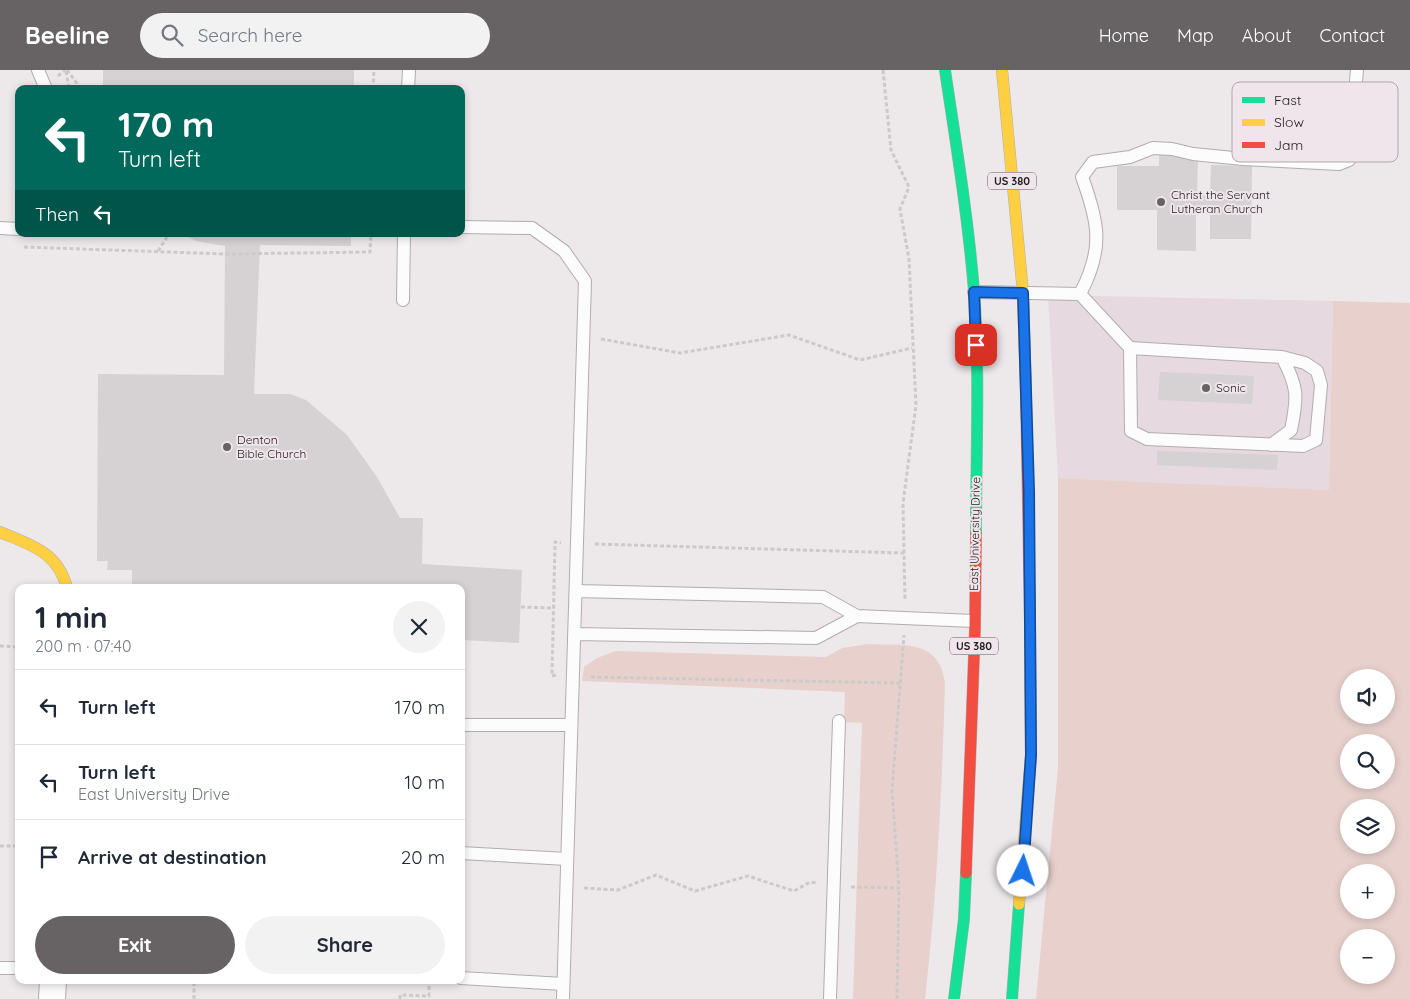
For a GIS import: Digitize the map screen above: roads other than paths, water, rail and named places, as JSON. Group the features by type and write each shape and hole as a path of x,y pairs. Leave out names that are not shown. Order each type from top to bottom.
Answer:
{"main road":[{"name":"East University Drive","path":"945,70 967,223 974,292 977,380 974,621 964,919 954,999"},
{"name":"US 380","path":"1002,70 1023,293 1029,492 1031,755 1012,999"},
{"path":"0,532 34,546 55,559 65,584"}],"street":[{"path":"52,999 53,984"}],"lane":[{"path":"38,70 44,85"},
{"path":"408,85 409,70"},
{"path":"1080,294 1091,274 1098,237 1089,196 1082,177 1093,162 1130,157 1153,148 1232,158"},
{"path":"1301,162 1339,164 1344,162"},
{"path":"465,227 532,228 564,250 585,281 563,999"},
{"path":"0,228 15,229"},
{"path":"403,300 404,237"},
{"path":"974,292 1080,294 1130,348 1131,431 1147,439 1303,446 1316,440 1321,385 1317,371 1305,363 1282,356 1130,348"},
{"path":"1271,445 1291,430 1297,402 1294,379 1282,356"},
{"path":"576,591 823,597 857,616 974,621"},
{"path":"574,634 816,638 857,616"},
{"path":"830,999 839,721"},
{"path":"465,725 571,725"},
{"path":"465,853 567,859"},
{"path":"0,968 15,968"},
{"path":"465,978 564,984"}],"place":[{"name":"Christ the Servant Lutheran Church","path":"1161,202"},
{"name":"Sonic","path":"1206,388"},
{"name":"Denton Bible Church","path":"227,447"}]}
